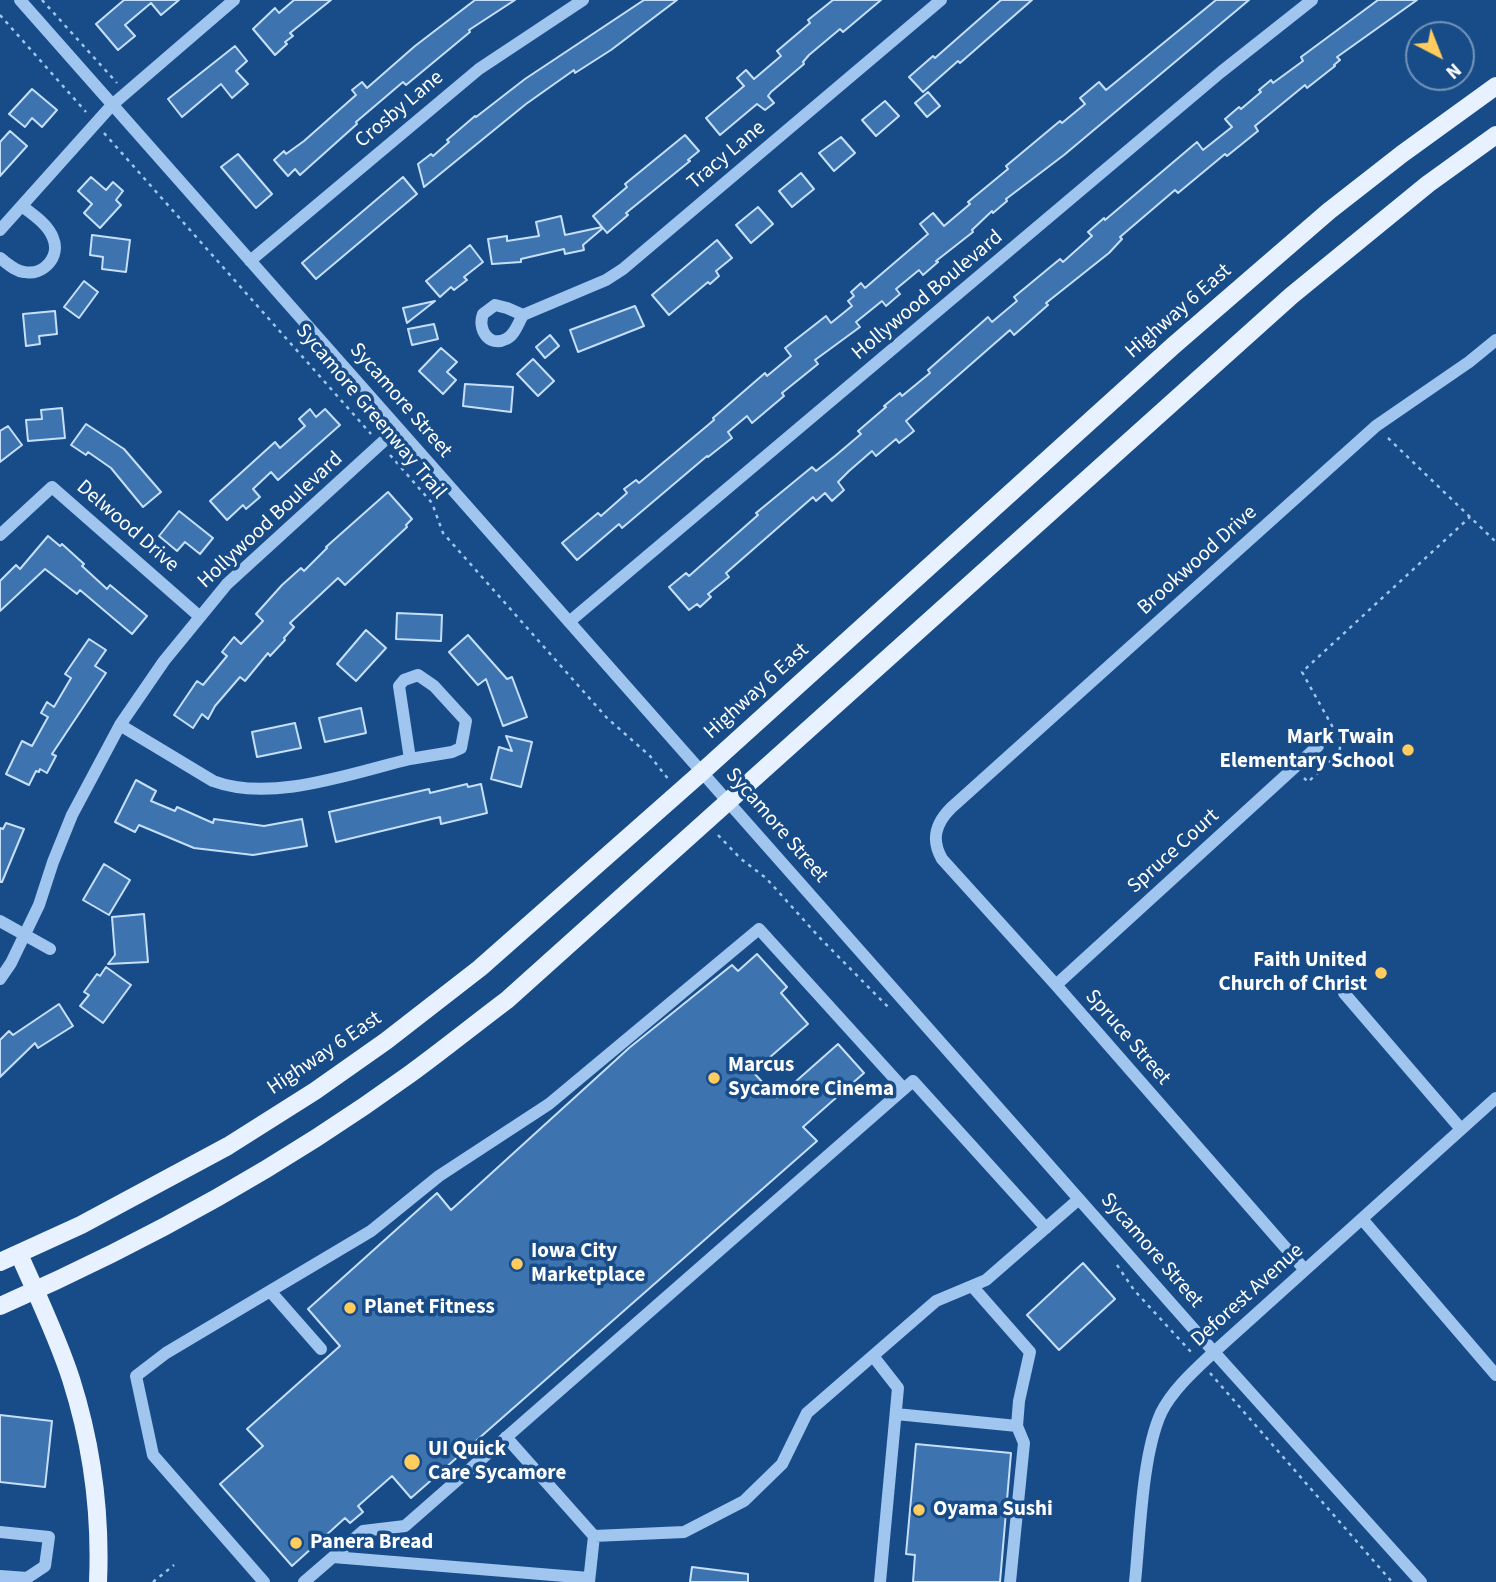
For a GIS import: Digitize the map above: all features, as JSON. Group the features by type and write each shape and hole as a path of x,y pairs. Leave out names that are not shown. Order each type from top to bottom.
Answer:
{"main road":[{"name":"Highway 6 East","path":"0,1262 138,1196 228,1146 315,1091 386,1041 480,968 680,792 1173,346 1329,211 1402,153 1496,86"},
{"path":"0,1306 162,1228 238,1185 339,1123 411,1074 507,1000 1291,296 1427,184 1496,135"},
{"path":"19,1254 59,1347 82,1420 93,1471 98,1516 98,1582"}],"street":[{"name":"Sycamore Street","path":"20,0 1214,1352 1421,1582"},
{"path":"0,230 113,105 234,0"},
{"name":"Crosby Lane","path":"250,261 479,69 583,0"},
{"name":"Tracy Lane","path":"523,315 606,280 623,269 941,0"},
{"name":"Hollywood Boulevard","path":"569,622 1200,90 1312,0"},
{"path":"0,258 20,272 34,273 46,267 54,255 55,241 48,229 22,206"},
{"name":"Brookwood Drive","path":"939,825 961,799 1376,426 1469,362 1496,340"},
{"name":"Hollywood Boulevard","path":"0,979 25,936 68,824 120,725 164,662 199,615 227,584 398,428"},
{"name":"Delwood Drive","path":"0,535 51,487 199,615"},
{"path":"120,725 213,781 227,786 245,789 300,785 461,748 466,721 435,686 418,675 404,680 399,686 410,759"},
{"name":"Spruce Court","path":"1056,985 1318,746"},
{"name":"Spruce Street","path":"939,825 936,848 942,859 1305,1270"},
{"path":"0,921 50,949"},
{"path":"264,1582 153,1455 136,1376 166,1353 371,1231 439,1176 550,1104 759,929 904,1089"},
{"path":"1344,993 1461,1129"},
{"path":"304,1582 363,1531 405,1526 913,1081 1045,1228"},
{"name":"Deforest Avenue","path":"1135,1582 1148,1464 1162,1410 1202,1363 1496,1098"},
{"path":"594,1536 684,1532 744,1501 782,1464 807,1413 936,1301 986,1280 1079,1199"},
{"path":"1362,1219 1496,1374"},
{"path":"972,1286 1030,1352 1019,1401 1017,1426 1024,1443 1010,1582"},
{"path":"270,1291 321,1349"},
{"path":"873,1356 898,1388 880,1582"},
{"path":"896,1415 1017,1426"},
{"path":"333,1557 589,1580 594,1536 506,1437"},
{"path":"0,1532 49,1537 45,1566 27,1578 0,1576"}],"path":[{"path":"42,0 116,82"},
{"path":"0,15 86,111"},
{"name":"Sycamore Greenway Trail","path":"102,130 432,503 443,533 607,718 650,756 680,792"},
{"path":"1388,438 1496,542"},
{"path":"1293,768 1308,782 1339,753 1341,743 1302,672 1470,517"},
{"path":"706,822 741,859 766,878 852,971 897,1015"},
{"path":"1112,1257 1134,1290 1202,1363 1392,1582"},
{"path":"153,1582 174,1565"}],"building":[{"path":"124,0 179,0 161,15 151,3 125,25 135,36 118,50 96,24"},
{"path":"294,0 331,0 290,33 293,36 275,55 253,29 275,8 279,13"},
{"path":"475,0 515,0 469,30 470,32 406,85 403,82 300,175 295,169 288,176 274,160 284,151 286,154 304,141 356,95 352,90 362,82 367,88 415,46"},
{"path":"644,0 677,0 611,50 575,73 574,70 526,104 424,187 418,164 431,154 433,156 475,116 525,79"},
{"path":"833,0 881,0 843,32 840,29 809,55 804,64 768,96 774,103 765,110 757,104 720,135 706,118 744,86 737,78 746,70 754,79 781,56 777,51 810,23 808,20"},
{"path":"1001,0 1032,0 923,92 909,77 933,56 935,58"},
{"path":"1216,0 1249,0 1064,155 1006,199 1007,201 993,213 992,211 973,232 936,261 938,262 923,275 919,270 896,289 900,294 886,306 882,301 856,322 860,327 815,360 818,364 782,393 784,396 752,423 747,416 728,432 732,438 622,528 619,524 577,560 562,543 598,513 601,516 627,493 624,489 636,480 639,483 765,373 767,376 791,356 785,348 826,316 831,323 852,306 848,301 854,296 851,292 861,283 865,288 928,234 920,224 933,213 944,226 1008,169 1006,166 1085,104 1080,98 1099,82 1106,90"},
{"path":"1378,0 1417,0 1337,57 1340,60 1335,66 1307,88 1305,85 1255,126 1258,131 1227,156 1225,154 1178,193 1175,190 1120,237 1122,239 1109,253 1046,303 1048,305 1014,335 1010,330 906,421 914,431 899,443 896,439 876,456 872,451 838,482 844,490 832,501 825,493 816,501 813,497 726,573 729,577 708,594 711,597 700,607 697,604 689,610 669,587 686,573 689,576 758,515 756,513 812,467 816,471 861,434 858,431 886,407 884,406 900,393 902,396 930,373 928,370 988,317 992,322 1017,301 1014,297 1060,259 1063,262 1092,236 1088,232 1104,218 1105,220 1197,142 1203,150 1232,127 1225,119 1239,107 1241,109 1271,80 1273,83 1303,61 1301,57"},
{"path":"235,46 247,61 236,71 248,84 232,98 221,84 182,117 168,99"},
{"path":"32,89 57,110 42,127 32,118 25,127 9,114"},
{"path":"928,92 940,106 927,117 915,103"},
{"path":"885,101 899,116 876,136 862,120"},
{"path":"10,131 27,146 0,176 0,142"},
{"path":"685,135 699,151 626,213 628,215 607,233 603,228 583,245 584,250 565,254 564,249 521,259 521,262 492,264 488,239 507,236 507,241 539,236 536,222 561,216 565,235 602,227 593,216 627,187 625,184"},
{"path":"841,137 855,153 834,171 819,153"},
{"path":"238,154 272,194 256,208 221,167"},
{"path":"801,173 814,189 792,207 779,191"},
{"path":"91,177 106,190 113,182 123,191 116,200 121,205 100,228 84,213 92,204 78,191"},
{"path":"403,177 417,194 316,279 302,263"},
{"path":"758,207 773,224 751,243 736,225"},
{"path":"92,235 130,240 126,272 102,269 103,257 90,255"},
{"path":"717,240 732,258 716,271 719,276 669,315 652,295"},
{"path":"470,245 483,262 464,277 467,280 454,290 451,287 440,297 426,281"},
{"path":"84,281 98,292 79,318 64,307"},
{"path":"435,301 407,323 403,308"},
{"path":"635,306 644,326 578,352 570,330"},
{"path":"55,311 57,334 39,336 40,344 26,346 23,314"},
{"path":"434,324 438,339 412,345 408,329"},
{"path":"550,335 559,346 545,358 536,347"},
{"path":"441,348 457,362 447,372 456,380 443,394 419,371"},
{"path":"533,359 554,381 538,396 517,374"},
{"path":"465,384 513,387 511,412 463,406"},
{"path":"62,408 65,438 28,441 26,420 42,419 41,410"},
{"path":"310,409 316,417 325,409 340,425 278,480 271,472 253,489 260,497 246,509 243,505 227,520 210,501 275,442 280,448 305,426 299,419"},
{"path":"86,424 124,449 161,492 143,507 111,468 88,452 86,455 71,445"},
{"path":"8,426 22,445 0,462 0,431"},
{"path":"388,492 412,519 407,527 345,585 338,578 290,623 294,627 285,640 270,656 268,653 245,681 240,677 215,706 208,719 202,714 193,728 174,715 197,681 203,685 227,656 222,652 234,637 241,644 263,621 256,614 282,585 301,568 304,571 326,547"},
{"path":"179,511 213,538 200,554 185,542 177,551 159,536"},
{"path":"48,536 60,546 62,544 107,589 110,585 147,616 132,634 80,590 77,594 45,569 0,611 0,581 16,565 20,569"},
{"path":"397,613 442,615 441,641 396,639"},
{"path":"366,630 386,648 356,681 337,664"},
{"path":"468,635 507,679 512,677 527,717 503,726 486,679 478,685 449,652"},
{"path":"89,639 106,650 95,666 106,673 52,754 56,756 47,773 40,769 39,772 36,771 29,785 6,774 22,741 32,746 48,717 41,713 47,702 54,707 71,678 65,674"},
{"path":"361,708 366,733 325,742 319,718"},
{"path":"295,723 301,748 257,757 252,732"},
{"path":"506,736 532,742 521,787 491,779 499,747 512,751"},
{"path":"136,780 156,791 151,801 175,811 177,807 213,823 214,819 264,826 302,819 307,846 253,855 194,848 139,825 135,832 115,822"},
{"path":"467,784 468,787 481,784 487,813 441,824 440,817 336,842 329,812 429,789 430,793"},
{"path":"6,823 24,829 0,882 0,828 3,829"},
{"path":"104,864 130,880 109,915 83,900"},
{"path":"144,914 148,962 108,964 115,955 112,917"},
{"name":"Iowa City Marketplace","path":"757,954 787,987 781,993 808,1024 753,1072 777,1098 838,1044 864,1073 803,1127 817,1141 411,1498 392,1476 358,1506 363,1512 350,1523 345,1518 292,1566 220,1484 263,1446 247,1429 340,1346 308,1309 437,1193 451,1210 629,1048 732,965 738,971"},
{"path":"106,967 131,985 103,1023 80,1006 89,995 84,992 97,974 100,976"},
{"path":"59,1004 73,1026 38,1048 35,1043 0,1077 0,1040 9,1031 13,1035"},
{"path":"1083,1263 1115,1299 1059,1350 1027,1315"},
{"path":"0,1415 52,1421 45,1487 0,1482"},
{"path":"916,1444 1011,1453 1000,1582 913,1582 915,1555 906,1554"},
{"path":"692,1567 748,1574 748,1582 690,1582"}],"place":[{"name":"Mark Twain Elementary School","path":"1408,750"},
{"name":"Faith United Church of Christ","path":"1381,973"},
{"name":"Marcus Sycamore Cinema","path":"714,1078"},
{"name":"Iowa City Marketplace","path":"517,1264"},
{"name":"Planet Fitness","path":"350,1308"},
{"name":"UI Quick Care Sycamore","path":"412,1462"},
{"name":"Oyama Sushi","path":"919,1510"},
{"name":"Panera Bread","path":"296,1543"}]}
